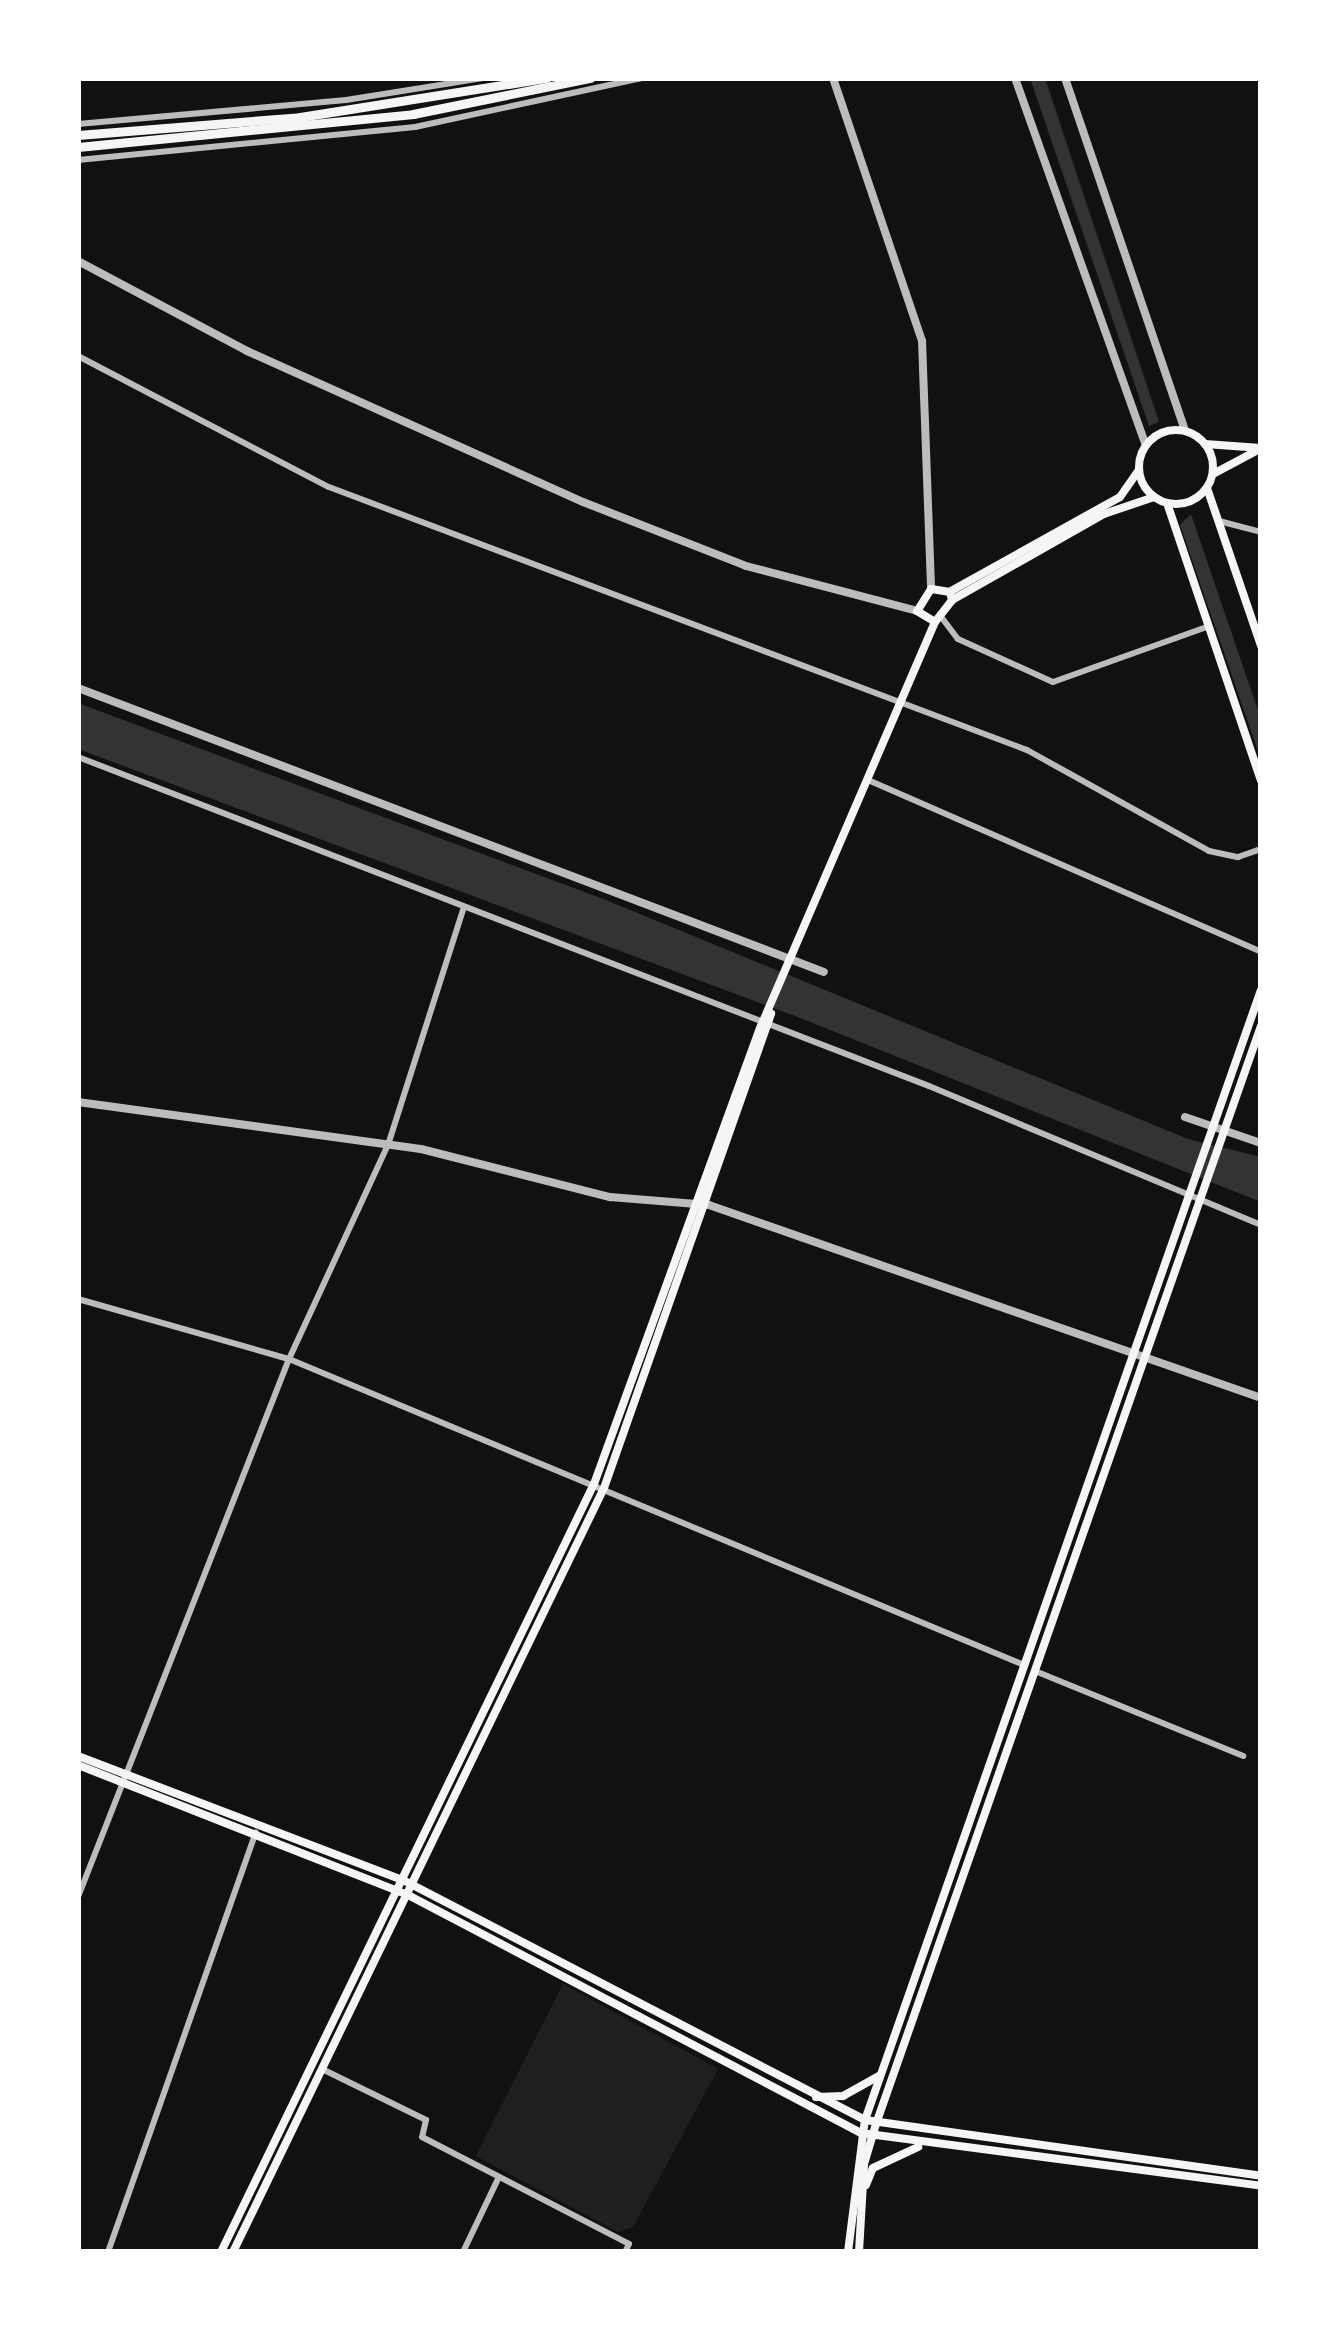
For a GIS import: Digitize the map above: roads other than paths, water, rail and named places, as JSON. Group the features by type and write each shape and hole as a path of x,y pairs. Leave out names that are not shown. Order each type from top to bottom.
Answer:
{"main road":[{"path":"78,135 440,87 547,78"},
{"path":"78,148 413,114 590,78"},
{"path":"233,2252 599,1486 790,963 951,596 1120,496 1138,470 1145,445 1167,430 1185,430 1205,444 1261,449"},
{"path":"1138,470 1154,497 1167,503 1190,501 1207,488 1212,475 1205,444"},
{"path":"1212,475 1261,449"},
{"path":"1207,488 1261,646"},
{"path":"938,620 917,611 931,589 951,596 1123,504 1154,497"},
{"path":"1167,503 1261,781"},
{"path":"1138,1351 1220,1141 1219,1127 1261,990"},
{"path":"859,2252 865,2120 880,2074 1138,1351 1209,1136 1219,1127 1261,1026"},
{"path":"848,2252 867,2134 876,2123 1027,1667"},
{"path":"78,1761 406,1888 867,2134 1261,2186"},
{"path":"123,1779 406,1888 808,2097 865,2120 1261,2176"},
{"path":"221,2252 406,1888"},
{"path":"808,2097 843,2096 880,2074"},
{"path":"862,2192 873,2168 932,2145"}],"street":[{"path":"78,124 440,87 484,78"},
{"path":"78,160 415,127 642,78"},
{"path":"833,78 922,341 931,589"},
{"path":"1016,78 1145,445"},
{"path":"1065,78 1185,430"},
{"path":"78,261 247,351 584,502 746,566 917,611"},
{"path":"78,356 329,487 1027,750 1209,851 1238,856 1261,849"},
{"path":"1219,521 1261,532"},
{"path":"938,620 958,639 1053,682 1208,627"},
{"path":"78,688 790,963 824,972"},
{"path":"78,757 1190,1191 1261,1225"},
{"path":"868,780 1261,952"},
{"path":"78,1897 289,1359 388,1145 464,910"},
{"path":"78,1102 388,1145 610,1197 704,1204 1138,1351 1261,1399"},
{"path":"1185,1117 1261,1143"},
{"path":"78,1299 289,1359 1243,1756"},
{"path":"108,2252 256,1832"},
{"path":"322,2068 426,2120 422,2137 629,2244 625,2252"},
{"path":"463,2252 500,2177"}]}
